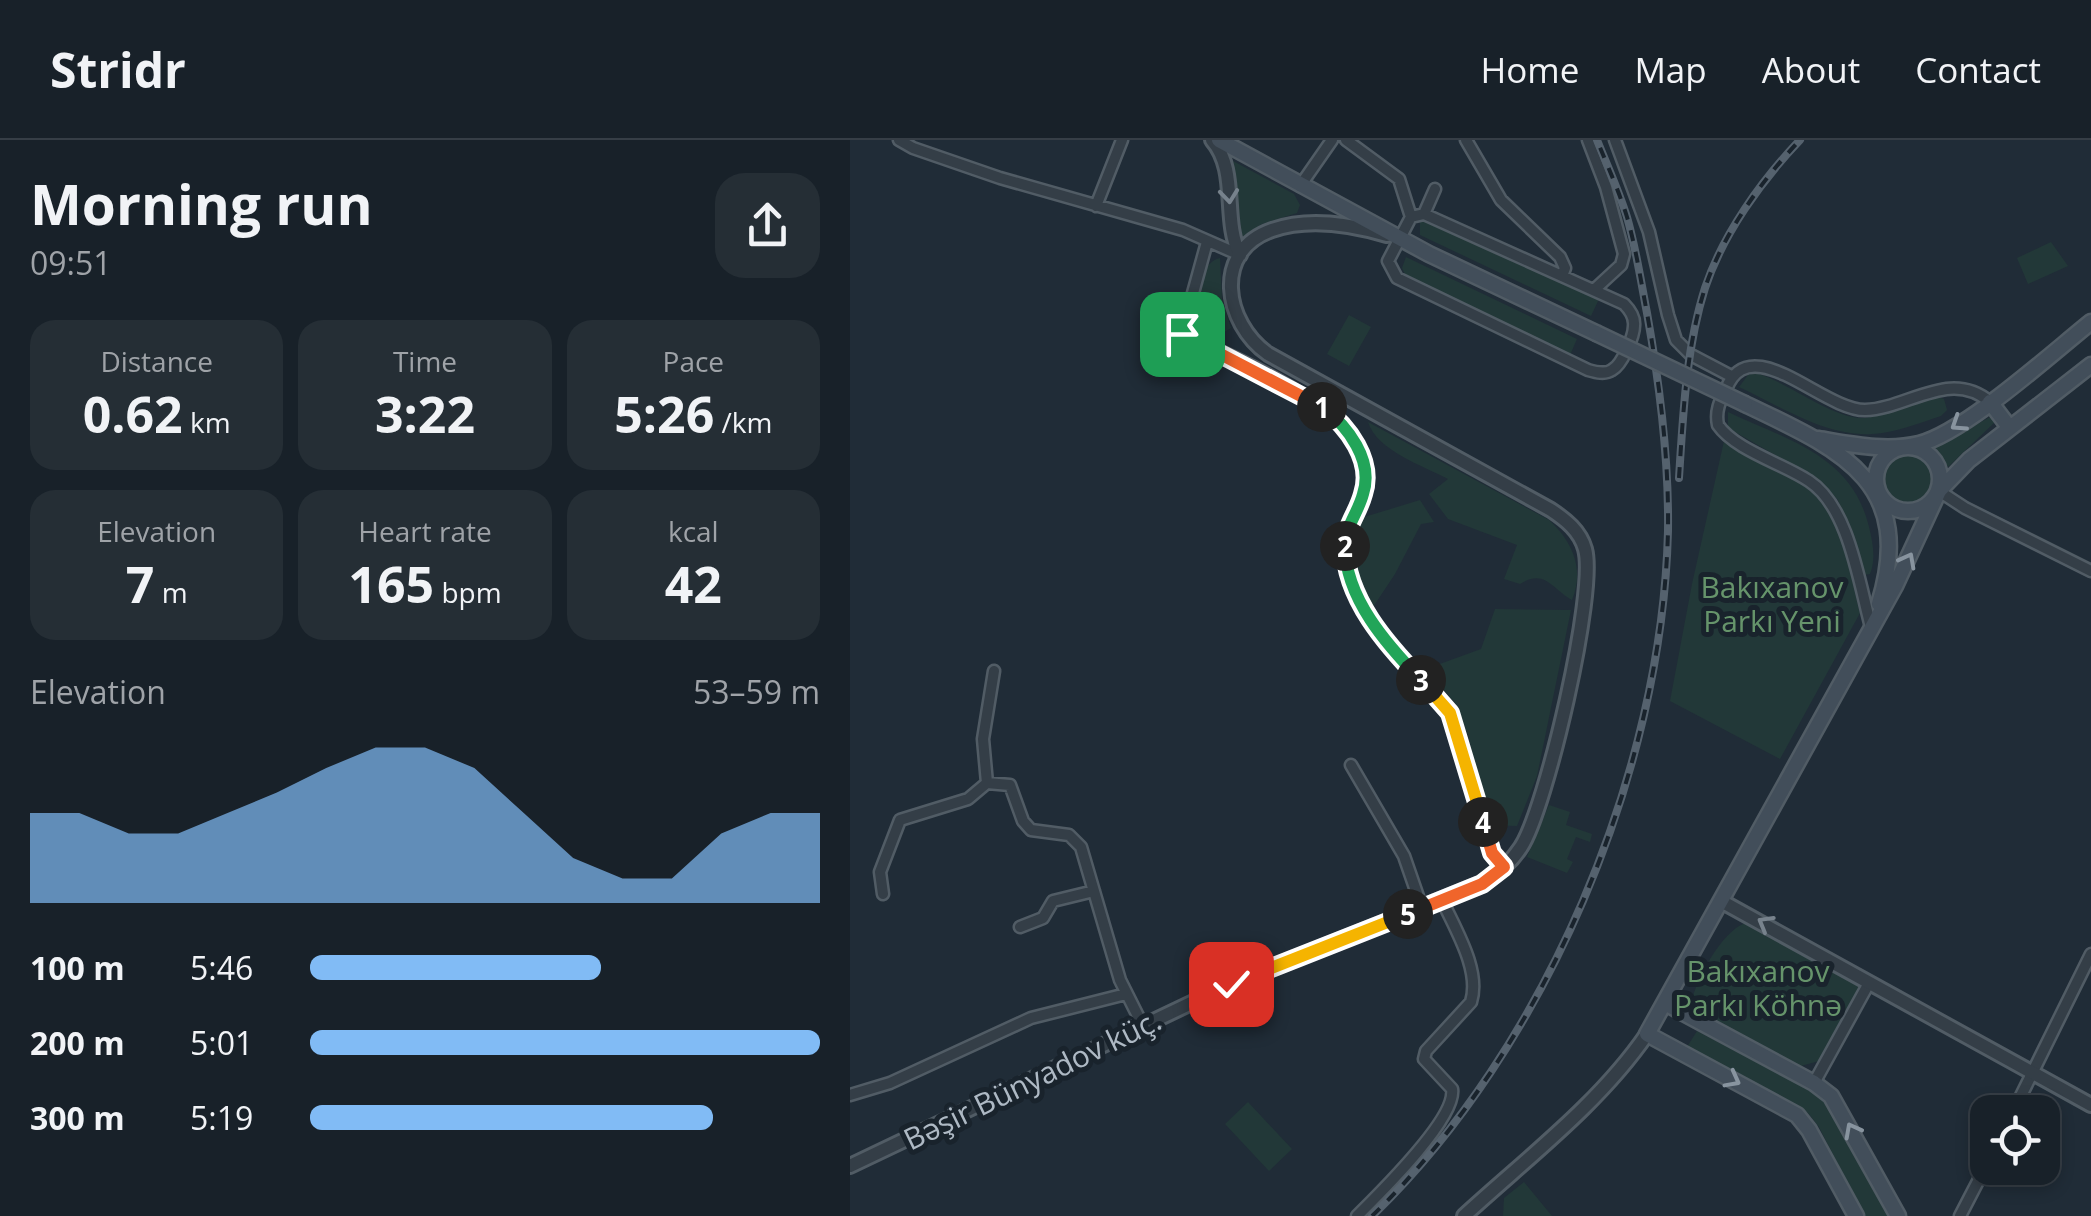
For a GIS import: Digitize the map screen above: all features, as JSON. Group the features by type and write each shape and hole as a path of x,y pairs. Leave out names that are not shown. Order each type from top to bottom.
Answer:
{"main road":[{"path":"1215,140 1399,238 1818,439 1856,468 1891,507 1909,512 1927,506 1962,466 2091,364"},
{"path":"1872,627 1887,565 1876,472 1880,462 1887,454 1932,440 1990,402 2091,322"},
{"path":"1990,402 2009,427"},
{"path":"1818,439 1922,450 1934,460 1940,475 1938,491 1915,547 1647,1034 1797,1115 1856,1216"},
{"path":"1668,998 1694,1019 1814,1083 1838,1105 1898,1216"}],"street":[{"path":"900,140 1000,178 1168,225 1240,255"},
{"path":"1096,206 1122,140"},
{"path":"1215,140 1226,168 1233,239 1240,255"},
{"path":"1300,186 1332,140"},
{"path":"1346,140 1400,179 1410,218"},
{"path":"1466,140 1500,200 1560,257 1565,268 1562,276"},
{"path":"1588,140 1606,187 1624,254 1622,265 1594,289"},
{"path":"1615,140 1650,232 1676,340 1692,355 1731,376"},
{"path":"1424,214 1436,189"},
{"path":"1424,214 1624,304 1634,322 1618,364 1612,371 1588,370 1397,278 1388,260 1410,218 1424,214"},
{"path":"1240,255 1260,235 1305,224 1337,224 1399,238"},
{"path":"1207,242 1182,334 1315,402 1348,432 1360,453 1366,480 1348,527 1347,566 1384,639 1450,713 1489,845 1504,867"},
{"name":"Bəşir Bünyadov küç.","path":"850,1166 1231,984 1482,884 1504,867 1523,844 1548,781 1586,590 1588,566 1584,544 1573,527 1550,510 1258,346 1239,324 1232,300 1232,276 1240,255"},
{"path":"1872,627 1832,502 1809,480 1730,438 1718,425 1717,409 1731,376 1743,366 1759,365 1842,404 1865,410 1940,389 1972,392 1990,402"},
{"path":"1938,491 2091,571"},
{"path":"987,783 983,739 994,671"},
{"path":"1351,766 1404,856 1422,908"},
{"path":"883,894 880,872 900,820 968,799 987,783 1010,785 1031,830 1075,838 1081,846 1126,994 1143,1026"},
{"path":"1020,927 1043,918 1053,902 1094,891"},
{"path":"1358,1216 1452,1103 1452,1089 1424,1058 1426,1051 1472,1002 1474,993 1464,950 1442,900"},
{"path":"1721,901 2091,1104"},
{"path":"2022,1095 2091,954"},
{"path":"1814,1083 1869,983"},
{"path":"850,1095 890,1083 1031,1018 1126,994"},
{"path":"1464,1216 1482,1210 1626,1062 1647,1034"},
{"path":"1960,1216 1976,1185"}],"green space":[{"path":"1233,161 1294,194 1300,205 1297,213 1262,224 1242,238"},
{"path":"1420,217 1599,299 1591,316 1420,235"},
{"path":"2051,242 2068,266 2028,284 2017,258"},
{"path":"1406,257 1577,339 1570,355 1407,278 1402,268"},
{"path":"1220,258 1222,299 1231,328 1206,338 1198,319 1200,281 1205,270"},
{"path":"1349,315 1371,327 1349,366 1327,354"},
{"path":"1756,373 1848,416 1870,417 1935,397 1944,399 1947,410 1941,416 1889,432 1838,431 1739,387 1748,375"},
{"path":"1728,412 1814,453 1848,483 1870,533 1870,574 1864,575 1860,569 1838,500 1817,479 1728,428"},
{"path":"1992,416 1995,422 1948,467 1935,447"},
{"path":"1368,422 1549,520 1574,556 1577,577 1572,600 1542,579 1520,584 1504,579 1517,545 1448,519 1429,494 1448,479 1391,449"},
{"name":"Bakıxanov Parkı Yeni","path":"1724,441 1795,477 1819,496 1840,532 1860,613 1780,759 1670,701"},
{"path":"1908,455 1925,462 1932,479 1925,496 1908,503 1891,496 1884,479 1891,462"},
{"path":"1420,500 1434,522 1421,524 1373,607 1355,563 1355,530 1361,518"},
{"path":"1495,609 1571,610 1537,776 1517,826 1489,825 1468,735 1455,703 1426,669 1481,649"},
{"path":"1549,805 1570,812 1566,825 1592,834 1590,842 1576,837 1567,859 1573,862 1567,873 1527,857"},
{"name":"Bakıxanov Parkı Köhnə","path":"1747,923 1860,986 1819,1061 1797,1067 1703,1017 1692,1005 1711,957 1729,934"},
{"path":"1697,1031 1808,1089 1830,1106 1891,1216 1864,1216 1808,1113 1687,1047"},
{"path":"1248,1102 1292,1149 1269,1171 1225,1124"},
{"path":"1524,1182 1552,1216 1503,1216 1504,1198"}],"railway":[{"path":"1372,1216 1434,1148 1491,1072 1541,989 1583,901 1618,809 1644,716 1661,623 1668,531 1665,449 1656,367 1633,241 1597,140"},
{"path":"1679,478 1689,358 1705,288 1745,209 1800,140"}],"route":[{"path":"1182,334 1315,402 1348,432 1360,453 1366,480 1345,538 1347,566 1384,639 1450,713 1489,845 1504,867 1473,888 1231,984"}]}
